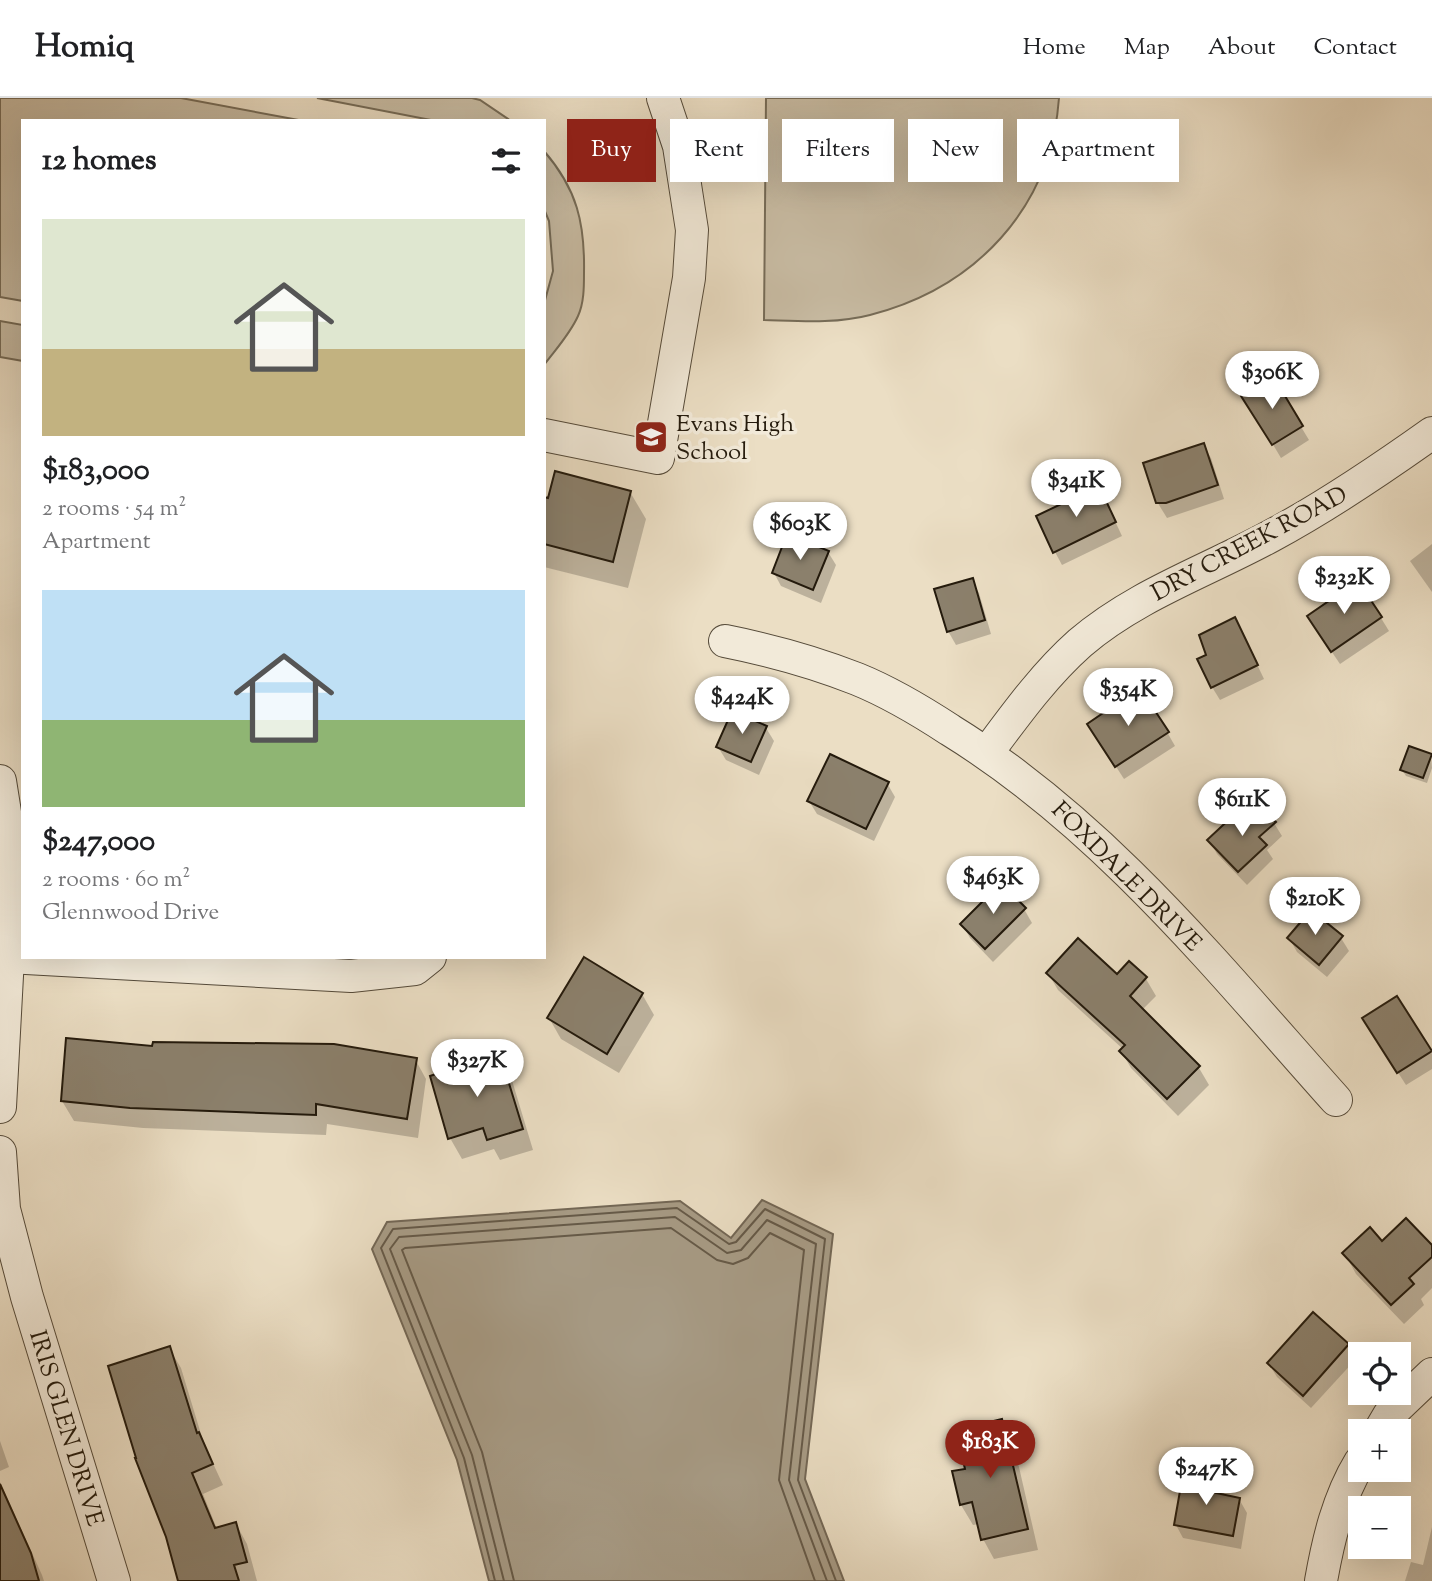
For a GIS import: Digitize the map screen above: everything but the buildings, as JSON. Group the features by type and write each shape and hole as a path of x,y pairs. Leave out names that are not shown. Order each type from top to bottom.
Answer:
{"street":[{"path":"546,435 659,458 689,278 692,230 679,146 663,98"},
{"name":"DRY CREEK ROAD","path":"987,752 1043,681 1080,643 1125,609 1271,536 1377,473 1432,433"},
{"name":"FOXDALE DRIVE","path":"725,640 779,652 859,680 922,712 987,752 1055,804 1119,862 1336,1100"},
{"path":"0,781 10,844 8,957 0,1107"},
{"path":"8,957 21,958"},
{"path":"44,959 351,976 415,969 428,959"},
{"name":"IRIS GLEN DRIVE","path":"0,1152 4,1209 27,1297 114,1581"},
{"path":"1387,1419 1432,1374"},
{"path":"1321,1581 1328,1539 1350,1482"}],"shaded area":[{"path":"0,98 181,98 293,119 21,119 21,301 0,297"},
{"path":"317,98 472,98 480,100 508,119 426,119"},
{"path":"766,98 1059,98 1056,119 1017,119 1017,182 1037,182 1023,208 1001,238 974,264 943,285 908,302 870,315 844,320 764,320 765,182 768,182 768,119 766,119"},
{"path":"546,154 564,179 577,208 583,238 584,289 578,316 546,362 546,297 553,271 549,221 546,214"},
{"path":"0,321 21,325 21,361 0,357"}],"water":[{"path":"762,1200 833,1234 805,1479 844,1581 489,1581 457,1460 372,1249 387,1222 680,1201 731,1238"}],"place":[{"name":"Evans High School","path":"651,437"}]}
